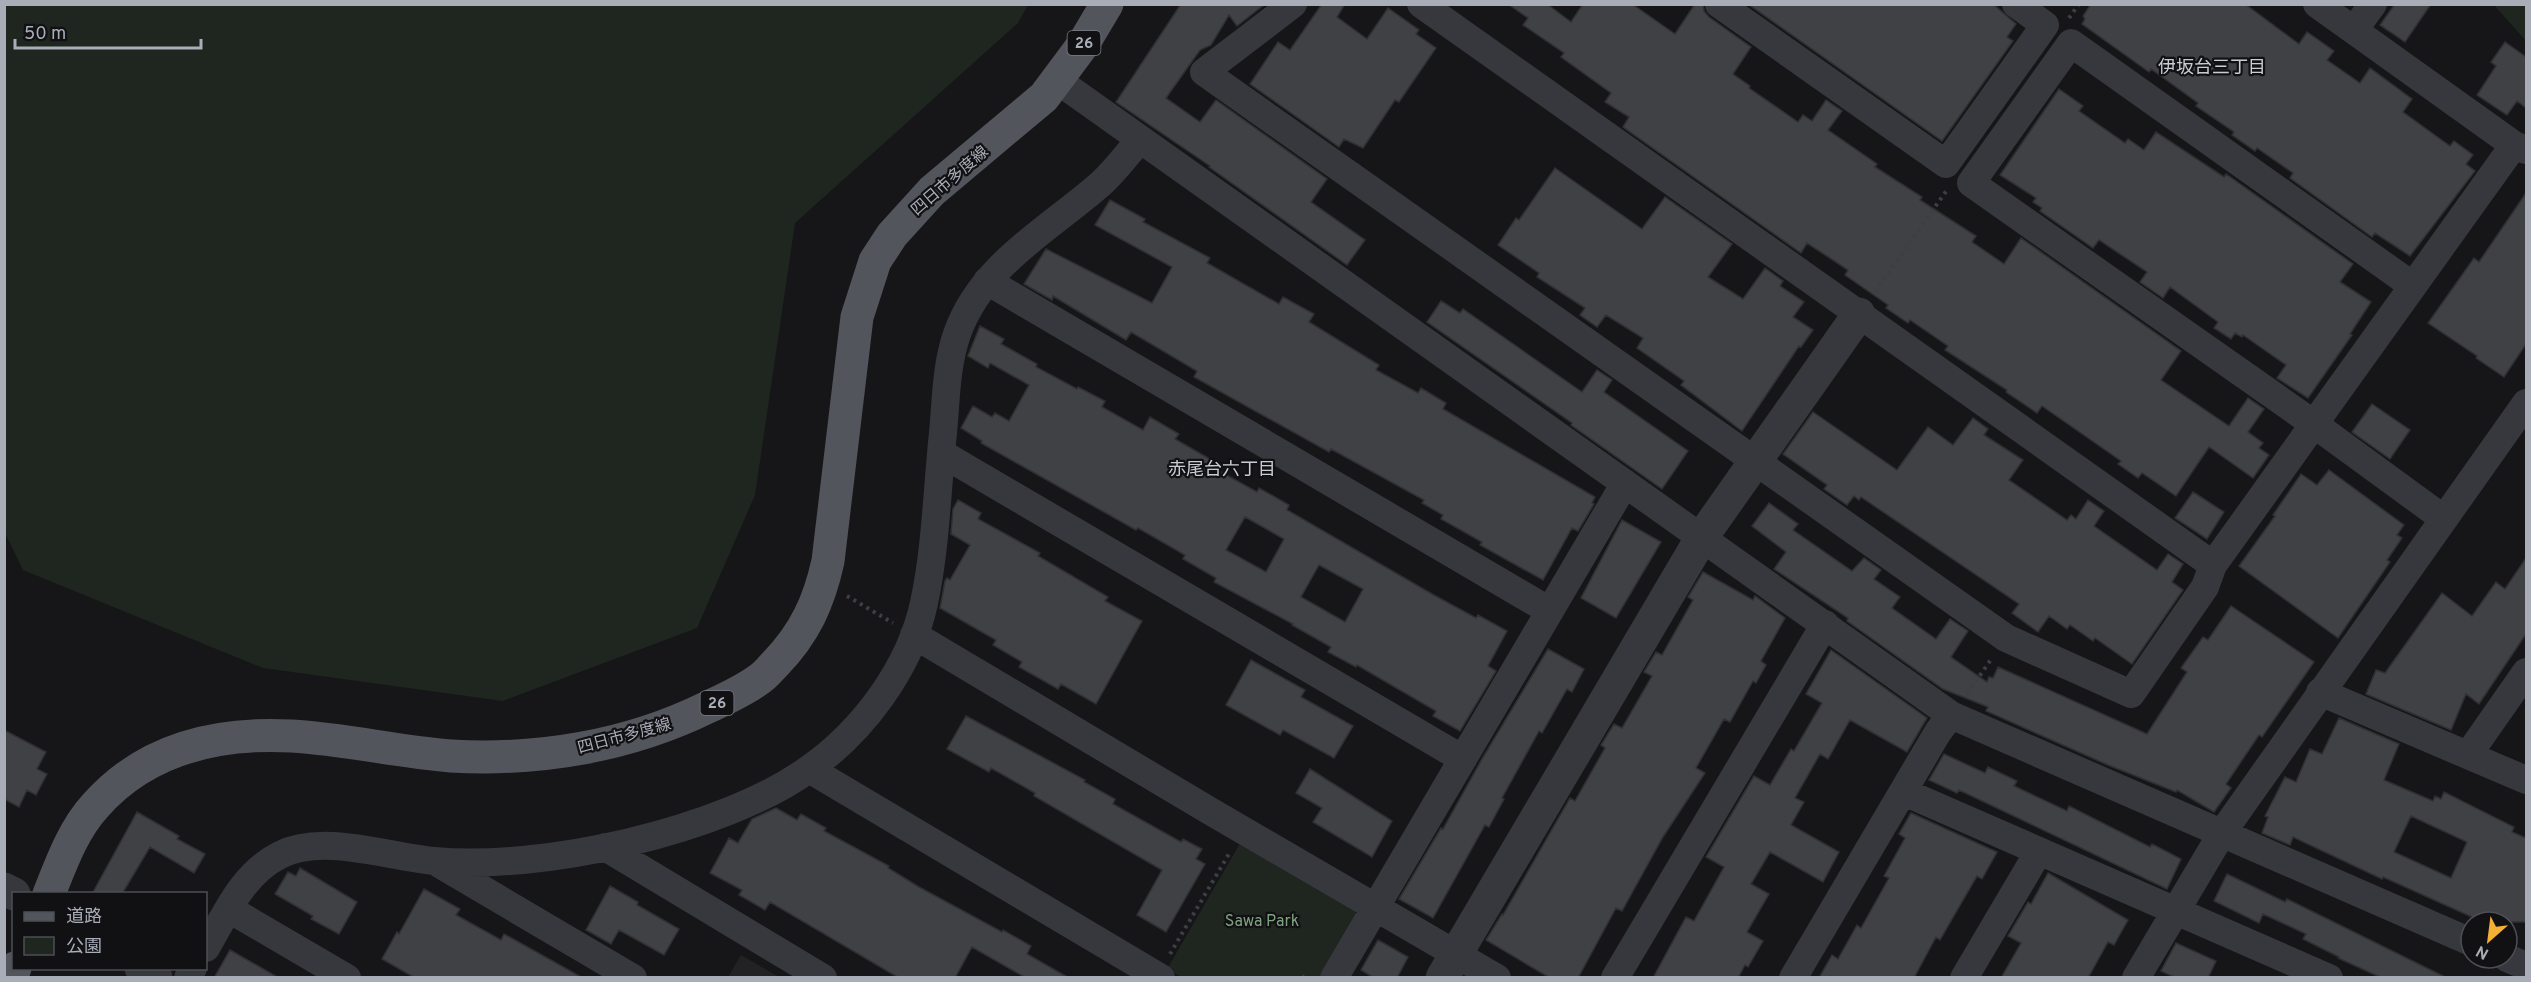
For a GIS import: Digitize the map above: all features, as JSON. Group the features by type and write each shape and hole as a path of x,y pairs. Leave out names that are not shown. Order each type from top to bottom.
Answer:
{"main road":[{"name":"四日市多度線","path":"50,892 77,832 94,807 121,781 150,762 208,741 252,735 294,736 453,756 529,756 598,746 643,733 702,710 760,679 800,635 823,582 828,561 857,317 875,261 891,235 911,212 1044,98 1082,46 1107,4"}],"street":[{"path":"1293,4 1204,72 2006,638 2131,694 2205,587 2213,565 2413,286 2520,147 2317,4"},
{"path":"1421,4 2213,565"},
{"path":"1719,4 1946,164 2045,25 2016,4"},
{"path":"2354,30 2373,4"},
{"path":"2413,286 2071,43 1971,183 2314,424 2444,519"},
{"path":"1057,80 1951,715 2459,937"},
{"path":"207,946 247,879 281,855 300,848 321,846 356,849 435,861 495,863 556,857 680,828 717,815 778,787 809,769 868,714 900,664 914,635 924,605 935,530 950,361 957,333 987,281 1014,253 1102,184 1140,140"},
{"path":"987,281 1550,611"},
{"path":"1449,965 1702,537 1858,314"},
{"path":"2136,978 2222,833 2526,403"},
{"path":"941,453 1464,759"},
{"path":"1334,978 1625,483"},
{"path":"1615,978 1825,624"},
{"path":"914,635 1376,907 1449,965 1497,978"},
{"path":"2468,755 2526,672"},
{"path":"2320,692 2526,780"},
{"path":"1793,978 1938,732 1951,715"},
{"path":"809,769 1159,976"},
{"path":"1904,792 2329,978"},
{"path":"605,847 823,978"},
{"path":"1964,978 2039,851"},
{"path":"435,861 633,978"},
{"path":"229,909 347,978"},
{"path":"143,970 156,978"}],"path":[{"path":"1858,314 1951,183"},
{"path":"839,591 914,635"},
{"path":"1951,715 2006,638"},
{"path":"1159,976 1243,830"}],"shaded area":[{"path":"741,955 779,977 728,977"}],"green space":[{"path":"4,5 1028,5 1018,23 795,223 755,495 697,628 503,701 263,668 23,570 4,531"},
{"path":"2494,5 2526,5 2526,41"},
{"name":"Sawa Park","path":"1242,840 1354,908 1357,916 1320,977 1181,977 1167,969"}],"building":[{"path":"1181,4 1265,4 1237,26 1229,15 1211,45 1200,50 1166,98 1200,122 1216,100 1327,179 1311,202 1365,240 1347,265 1210,166 1116,102"},
{"path":"1322,4 1345,4 1337,17 1367,39 1388,8 1419,30 1416,34 1436,48 1399,102 1395,100 1363,148 1344,139 1339,147 1250,84 1278,42 1290,50"},
{"path":"1508,4 1547,4 1571,22 1583,4 1632,4 1675,34 1695,4 1703,4 1704,11 1709,17 1751,47 1733,74 1750,86 1749,88 1798,122 1803,115 1812,121 1826,100 1842,111 1828,130 1877,164 1875,167 1922,197 1920,200 1976,236 1972,242 2004,264 2021,238 2181,351 2161,380 2229,426 2248,398 2264,409 2248,432 2263,443 2259,448 2269,455 2253,478 2209,447 2176,496 2142,473 2138,478 2118,464 2121,461 2042,406 2037,413 2006,392 2007,390 1945,350 1948,346 1910,320 1908,323 1886,308 1888,305 1845,275 1848,270 1807,243 1801,253 1623,127 1629,117 1605,102 1611,93 1561,57 1564,53 1523,25 1528,18"},
{"path":"1748,4 1993,4 2016,24 2007,37 2013,41 1942,141"},
{"path":"2091,4 2245,4 2299,44 2307,32 2334,51 2327,60 2360,83 2370,68 2412,99 2403,112 2450,146 2454,141 2473,155 2466,164 2475,171 2410,256 2375,233 2372,237 2290,178 2293,173 2257,148 2255,151 2232,135 2234,132 2196,106 2198,103 2151,69 2149,72 2082,24 2085,19 2083,16"},
{"path":"2395,4 2431,4 2405,42 2380,25"},
{"path":"2505,42 2526,57 2526,108 2517,101 2507,115 2477,95 2496,66 2491,62"},
{"path":"2059,89 2083,106 2079,111 2125,143 2128,139 2144,150 2156,132 2224,177 2226,174 2353,264 2340,282 2371,302 2350,334 2352,335 2308,398 2277,378 2286,365 2243,335 2242,337 2235,333 2231,339 2214,328 2218,322 2170,287 2163,298 2140,282 2147,272 2099,240 2093,248 2040,211 2042,208 2033,202 2036,198 2000,175"},
{"path":"1555,168 1642,229 1665,197 1732,244 1708,277 1743,299 1765,268 1783,281 1780,286 1804,302 1793,317 1813,330 1801,347 1799,346 1742,431 1681,385 1684,381 1637,348 1643,338 1606,315 1597,327 1580,315 1585,308 1537,277 1539,273 1498,245 1516,218 1519,220"},
{"path":"2526,193 2526,344 2504,377 2428,323 2474,258 2479,262"},
{"path":"1110,200 1145,219 1143,222 1210,258 1207,263 1279,304 1283,297 1314,314 1309,322 1379,365 1376,370 1418,393 1421,388 1446,403 1443,409 1595,497 1592,503 1594,504 1578,531 1572,528 1543,580 1480,545 1482,542 1441,519 1443,515 1422,503 1424,500 1331,449 1329,452 1194,377 1197,371 1131,332 1126,340 1053,296 1052,300 1024,284 1046,249 1152,303 1172,267 1095,225"},
{"path":"1441,301 1460,313 1463,309 1582,392 1597,370 1612,380 1604,392 1688,451 1662,489 1427,322"},
{"path":"980,326 1004,339 1001,344 1037,364 1036,367 1105,401 1102,407 1143,430 1150,417 1179,434 1175,439 1215,462 1212,467 1257,492 1259,488 1289,505 1287,510 1432,594 1476,618 1478,615 1507,631 1488,666 1496,671 1460,731 1433,716 1436,711 1357,665 1356,667 1328,652 1331,647 1214,582 1216,578 1183,559 1185,555 981,443 982,441 961,428 973,406 992,417 995,413 1009,421 1029,385 990,363 988,368 968,356","holes":["1245,517 1284,539 1266,572 1226,550","1319,565 1363,589 1345,622 1301,597"]},
{"path":"2372,404 2410,430 2390,459 2352,432"},
{"path":"1813,412 1897,470 1928,427 1953,445 1973,418 1988,429 1984,435 2023,460 2009,480 2067,520 2071,515 2076,519 2088,500 2104,511 2094,526 2157,570 2168,554 2183,564 2172,582 2183,590 2132,664 2095,638 2093,641 2070,625 2067,629 2049,616 2038,632 2012,613 2019,604 1861,497 1859,500 1854,496 1847,505 1824,489 1827,485 1783,454"},
{"path":"2329,470 2404,525 2397,535 2402,538 2387,560 2390,562 2338,638 2239,566 2275,516 2273,515 2301,474 2317,485"},
{"path":"2193,492 2224,512 2207,539 2175,518"},
{"path":"958,500 981,513 978,519 1040,553 1038,556 1108,597 1105,601 1142,621 1096,704 1061,684 1058,689 1019,667 1022,662 993,645 996,640 940,608 945,581 947,578 950,580 970,545 951,534 953,509"},
{"path":"1769,503 1798,524 1793,530 1852,571 1864,558 1881,570 1874,579 1900,597 1892,608 1936,639 1950,619 1968,631 1951,657 1987,682 1989,677 1993,678 1998,667 2147,734 2187,672 2181,668 2203,637 2208,640 2231,606 2314,662 2262,737 2259,735 2226,784 2231,788 2214,812 2177,790 2176,792 2108,765 1986,711 1988,707 1943,689 1847,621 1848,618 1774,569 1786,552 1752,526"},
{"path":"1622,520 1661,542 1616,618 1581,598"},
{"path":"2526,558 2526,634 2479,704 2466,694 2451,730 2366,694 2376,670 2385,673 2442,593 2472,616 2496,582 2505,589"},
{"path":"1703,572 1753,600 1755,596 1785,618 1761,661 1766,665 1756,683 1753,681 1730,722 1724,719 1696,768 1705,773 1663,837 1622,911 1616,908 1578,978 1550,978 1486,940 1503,915 1570,798 1575,801 1605,748 1601,745 1614,724 1622,728 1652,676 1644,672 1656,652 1662,655 1693,600 1688,597"},
{"path":"1548,649 1584,669 1572,692 1567,689 1542,733 1539,731 1502,798 1504,799 1489,827 1485,825 1433,918 1399,899 1441,828 1443,829"},
{"path":"1831,650 1927,718 1907,752 1850,720 1828,759 1820,754 1795,798 1804,802 1791,825 1839,852 1823,882 1770,852 1751,884 1769,894 1747,932 1763,941 1748,967 1745,965 1738,978 1653,978 1686,917 1694,921 1724,867 1706,857 1754,776 1770,785 1791,749 1794,751 1822,703 1806,694"},
{"path":"1251,660 1305,690 1301,697 1353,726 1334,758 1283,730 1280,735 1226,705"},
{"path":"966,716 1085,780 1084,782 1115,799 1113,804 1181,842 1183,839 1202,849 1196,859 1205,864 1166,932 1137,915 1162,870 1034,796 1035,793 991,768 989,772 947,749"},
{"path":"2339,718 2399,744 2384,780 2433,801 2435,796 2441,799 2444,792 2514,827 2512,832 2526,838 2526,922 2519,922 2519,910 2459,911 2383,877 2382,879 2293,837 2290,845 2262,833 2268,817 2265,816 2285,777 2296,782 2310,749 2322,754","holes":["2411,816 2467,842 2451,878 2394,852"]},
{"path":"4,730 46,752 37,769 47,774 36,795 27,790 19,807 4,799"},
{"path":"1944,754 1985,773 1988,767 2017,781 2014,786 2067,811 2069,806 2150,847 2152,844 2181,859 2167,889 1959,790 1957,793 1929,780"},
{"path":"1310,769 1392,821 1372,857 1313,822 1322,808 1296,793"},
{"path":"776,808 797,820 801,814 826,828 824,831 889,866 888,868 919,887 1031,946 1027,954 1069,978 1026,978 972,947 955,978 899,978 770,902 765,910 739,895 742,890 710,873 729,838 738,843 752,819"},
{"path":"137,812 179,836 177,839 205,854 194,873 150,847 123,892 93,892"},
{"path":"1911,813 1997,852 1982,879 1977,876 1940,940 1936,937 1914,978 1819,978 1832,955 1838,959 1857,925 1861,928 1889,878 1884,876 1905,838 1899,834"},
{"path":"300,868 357,902 339,934 311,919 313,916 275,894 288,872 296,876"},
{"path":"2048,873 2128,920 2114,945 2108,942 2088,978 2001,978 2021,943 2008,936 2028,902 2031,904"},
{"path":"2227,874 2285,902 2287,899 2447,978 2382,978 2338,958 2303,939 2306,934 2263,914 2259,923 2214,901"},
{"path":"610,886 638,902 637,905 679,929 664,955 619,930 611,944 586,930"},
{"path":"424,889 460,909 456,915 501,940 504,934 583,978 415,978 382,959"},
{"path":"1378,940 1408,957 1397,978 1374,978 1361,970"},
{"path":"2176,943 2216,961 2208,978 2176,978 2161,971"},
{"path":"230,950 279,978 214,978"}],"district":[{"name":"伊坂台三丁目","path":"2212,67"},
{"name":"赤尾台六丁目","path":"1222,469"}]}
